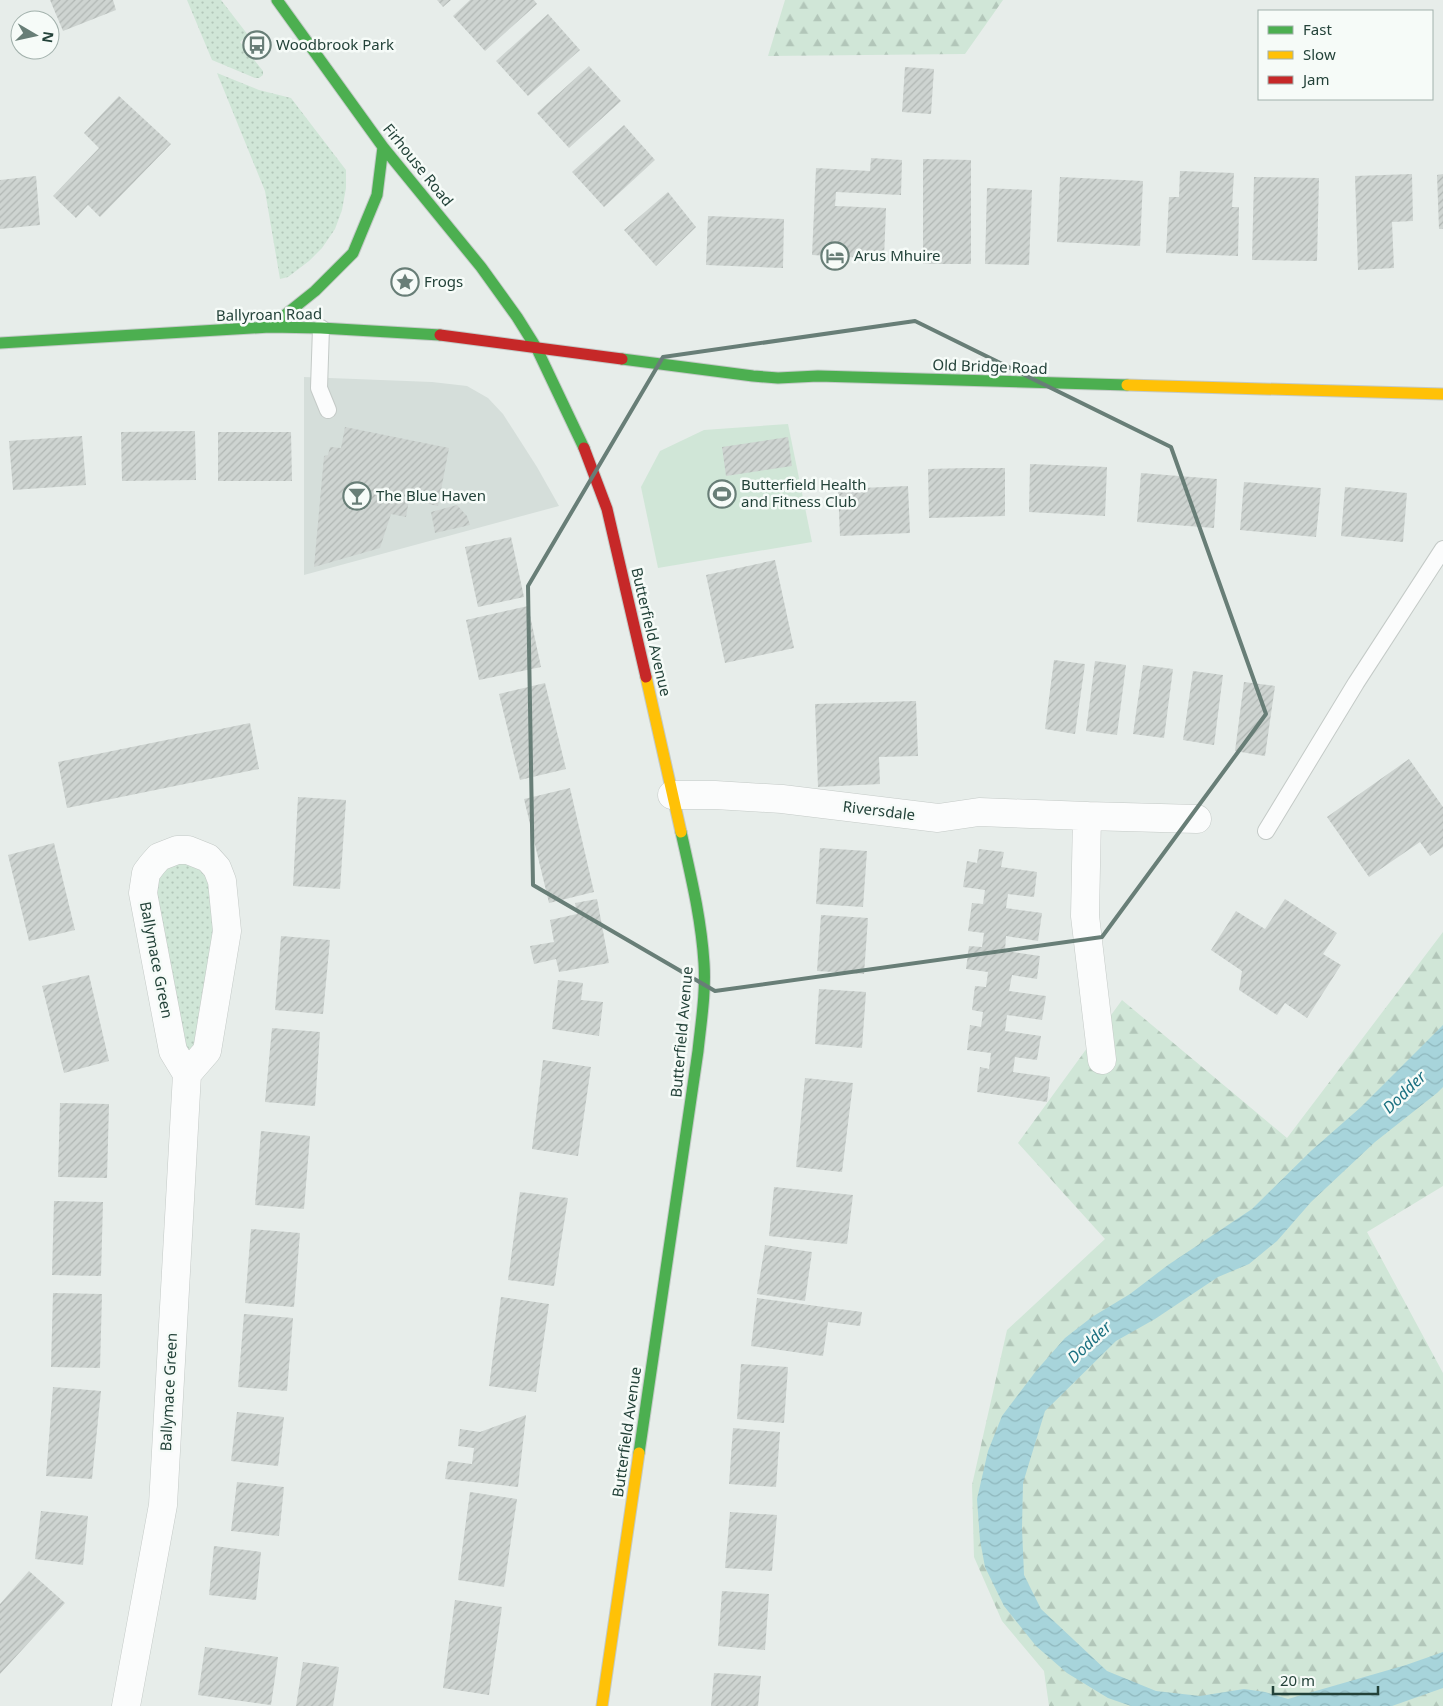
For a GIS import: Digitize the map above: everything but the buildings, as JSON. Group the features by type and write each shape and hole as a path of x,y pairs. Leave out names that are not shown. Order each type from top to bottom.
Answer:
{"main road":[{"name":"Firhouse Road","path":"277,0 383,147 481,267 537,349"},
{"path":"270,328 314,291 353,252 377,195 383,147"},
{"name":"Ballyroan Road","path":"0,343 270,328 321,328 429,334 537,349"},
{"name":"Old Bridge Road","path":"537,349 769,377 818,376 1443,394"},
{"name":"Butterfield Avenue","path":"537,349 574,425 607,509 698,904 704,964 704,991 696,1060 602,1706"}],"street":[{"name":"Riversdale","path":"672,795 714,795 782,799 938,818 979,812 1197,819"},
{"path":"1086,816 1085,916 1102,1060"},
{"name":"Ballymace Green","path":"126,1706 163,1505 188,1074 207,1050 227,931 222,881 217,868 208,858 198,853 188,850 177,850 159,858 152,864 146,873 143,893 173,1050 188,1074"}],"lane":[{"path":"321,328 319,388 328,410"},
{"path":"1266,831 1356,683 1443,549"}],"highlighted area":[{"path":"915,321 1171,447 1266,714 1102,937 715,991 533,885 528,586 663,357"}],"shaded area":[{"path":"304,377 432,382 467,386 488,398 503,414 559,506 304,575"}],"green space":[{"path":"187,0 221,0 248,35 240,42 263,71 263,75 255,78 212,60"},
{"path":"785,0 1003,0 965,54 768,56"},
{"path":"217,73 259,90 291,98 346,170 346,188 342,210 335,229 322,248 288,277 280,279 265,191"},
{"name":"Butterfield Health and Fitness Club","path":"788,424 812,542 658,568 641,487 660,451 704,430"},
{"path":"179,856 221,881 192,1085 154,879"},
{"path":"1443,932 1443,1186 1367,1232 1443,1373 1443,1706 1049,1706 1044,1671 1002,1621 974,1557 972,1485 1007,1330 1105,1239 1018,1143 1122,1000 1287,1138"}],"water":[{"name":"Dodder","path":"1443,1025 1443,1087 1437,1093 1375,1142 1311,1202 1277,1241 1249,1264 1218,1277 1155,1319 1116,1341 1045,1411 1023,1483 1022,1528 1024,1575 1041,1609 1107,1671 1156,1691 1200,1696 1244,1689 1265,1692 1288,1699 1406,1665 1443,1652 1443,1688 1392,1706 1131,1706 1108,1698 1067,1673 1036,1646 1004,1606 985,1567 980,1540 977,1499 988,1451 1002,1416 1036,1371 1065,1338 1092,1317 1130,1294 1168,1265 1252,1209 1312,1150 1361,1107"}],"traffic: fast":[{"path":"277,0 383,147 481,267 517,317 537,349 584,448"},
{"path":"270,327 315,291 353,253 377,195 383,147"},
{"path":"0,343 270,327 440,335"},
{"path":"622,359 778,378 818,376 1127,385"},
{"path":"639,1453 698,1051 704,996 701,929 681,832"}],"traffic: slow":[{"path":"1127,385 1443,394"},
{"path":"646,677 681,832"},
{"path":"602,1706 639,1453"}],"traffic: jam":[{"path":"440,335 622,359"},
{"path":"584,448 607,509 646,677"}],"place":[{"name":"Woodbrook Park","path":"257,45"},
{"name":"Arus Mhuire","path":"835,256"},
{"name":"Frogs","path":"405,282"},
{"name":"Butterfield Health and Fitness Club","path":"722,494"},
{"name":"The Blue Haven","path":"357,496"}]}
